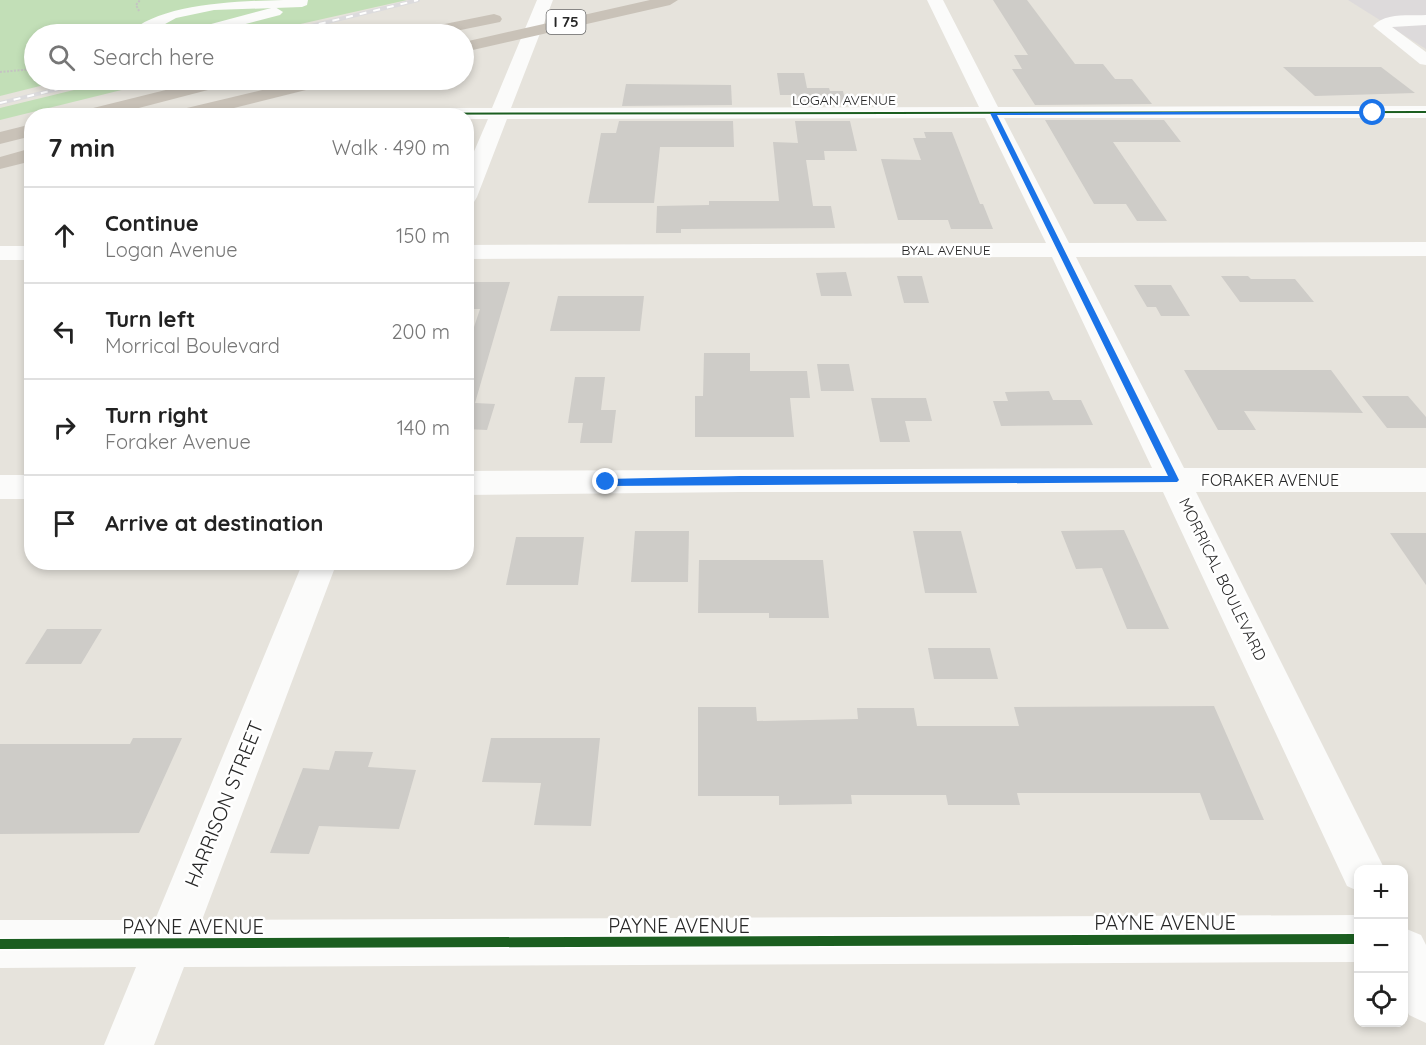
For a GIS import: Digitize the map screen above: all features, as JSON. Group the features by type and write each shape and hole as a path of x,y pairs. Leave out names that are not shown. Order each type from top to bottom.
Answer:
{"highway":[{"name":"I 75","path":"474,44 670,0"},
{"path":"623,9 684,0"},
{"name":"I 75","path":"469,24 562,4"},
{"path":"115,108 186,90"},
{"path":"210,108 283,90"},
{"path":"0,138 24,132"},
{"path":"0,163 24,156"}],"street":[{"path":"474,177 545,0"},
{"name":"MORRICAL BOULEVARD","path":"935,0 1174,480 1362,865"},
{"path":"148,24 157,17 192,5 224,2 307,2"},
{"path":"232,24 307,2"},
{"path":"1426,20 1392,21 1381,26 1426,60"},
{"name":"LOGAN AVENUE","path":"474,113 1426,112"},
{"name":"BYAL AVENUE","path":"474,252 1426,249"},
{"path":"0,253 24,253"},
{"name":"FORAKER AVENUE","path":"474,483 740,480 1426,480"},
{"path":"0,487 24,487"},
{"name":"HARRISON STREET","path":"129,1045 317,570"},
{"name":"PAYNE AVENUE","path":"0,944 1354,939"},
{"path":"1408,939 1426,939"},
{"path":"1408,960 1426,998"}],"path":[{"path":"0,72 24,70"}],"shaded area":[{"path":"1348,0 1426,0 1426,49"}],"green space":[{"path":"0,0 407,0 300,24 24,24 24,90 0,96"},
{"path":"74,90 122,90 49,108 24,108 24,114 0,120 0,108"}],"building":[{"path":"993,0 1027,0 1075,64 1103,64 1115,79 1132,79 1152,104 1035,105 1012,69 1022,69 1014,55 1028,55"},
{"path":"1283,67 1381,67 1415,93 1315,96"},
{"path":"777,73 804,73 807,88 829,88 830,91 843,91 846,105 792,105 791,95 780,95"},
{"path":"626,84 731,85 732,105 622,106"},
{"path":"1045,120 1164,120 1181,142 1113,142 1167,221 1137,221 1126,204 1094,204"},
{"path":"619,121 733,121 734,147 660,147 654,203 588,203 601,133 616,133"},
{"path":"795,121 850,121 857,151 824,151 825,160 806,160 813,206 831,206 835,228 681,229 681,233 656,233 657,206 709,205 709,201 779,201 773,142 798,143"},
{"path":"924,132 952,132 980,204 983,204 993,229 951,229 948,220 898,220 881,159 921,160 913,138 926,138"},
{"path":"846,272 852,296 821,296 816,273"},
{"path":"897,276 922,276 929,303 904,303"},
{"path":"1221,276 1295,279 1314,302 1240,302"},
{"path":"474,282 510,282 475,403 495,404 487,430 474,429 474,327 480,309 474,309"},
{"path":"1134,285 1171,285 1190,316 1161,316 1156,307 1147,307"},
{"path":"558,296 644,296 640,331 550,331"},
{"path":"704,353 750,353 750,371 807,371 810,398 790,398 794,437 695,437 695,396 703,396"},
{"path":"817,364 849,364 854,391 821,391"},
{"path":"1184,370 1331,370 1363,413 1244,411 1256,430 1218,430"},
{"path":"575,377 605,377 601,410 616,410 612,443 580,443 583,423 568,423"},
{"path":"1049,391 1053,400 1081,400 1093,425 1001,426 993,401 1008,401 1005,392"},
{"path":"1362,396 1408,396 1426,417 1426,428 1387,428"},
{"path":"871,398 926,398 932,421 905,421 910,442 880,442"},
{"path":"1124,530 1169,629 1127,629 1102,568 1076,569 1061,531"},
{"path":"635,531 689,531 688,582 631,582"},
{"path":"913,531 961,531 977,593 925,593"},
{"path":"1390,533 1426,533 1426,585"},
{"path":"516,537 584,537 578,585 506,585"},
{"path":"699,560 823,560 829,618 769,618 769,613 698,613"},
{"path":"47,629 102,629 81,664 25,664"},
{"path":"928,648 990,648 998,679 934,679"},
{"path":"1214,706 1264,820 1210,820 1200,793 1017,793 1020,805 948,805 946,795 851,795 852,804 779,805 779,796 698,796 698,707 756,707 757,721 858,719 857,708 914,708 917,726 1019,726 1014,707"},
{"path":"133,738 182,738 139,833 0,834 0,744 130,744"},
{"path":"491,738 600,738 591,826 534,825 541,783 482,782"},
{"path":"335,751 373,752 368,767 416,770 399,829 319,826 309,854 270,853 303,768 329,770"}],"railway":[{"path":"319,24 418,0"},
{"path":"0,103 54,90"}],"cycle path":[{"path":"474,114 1426,112"},
{"path":"0,944 1354,939"}],"route":[{"path":"606,482 1174,480 993,113 1373,113"}]}
